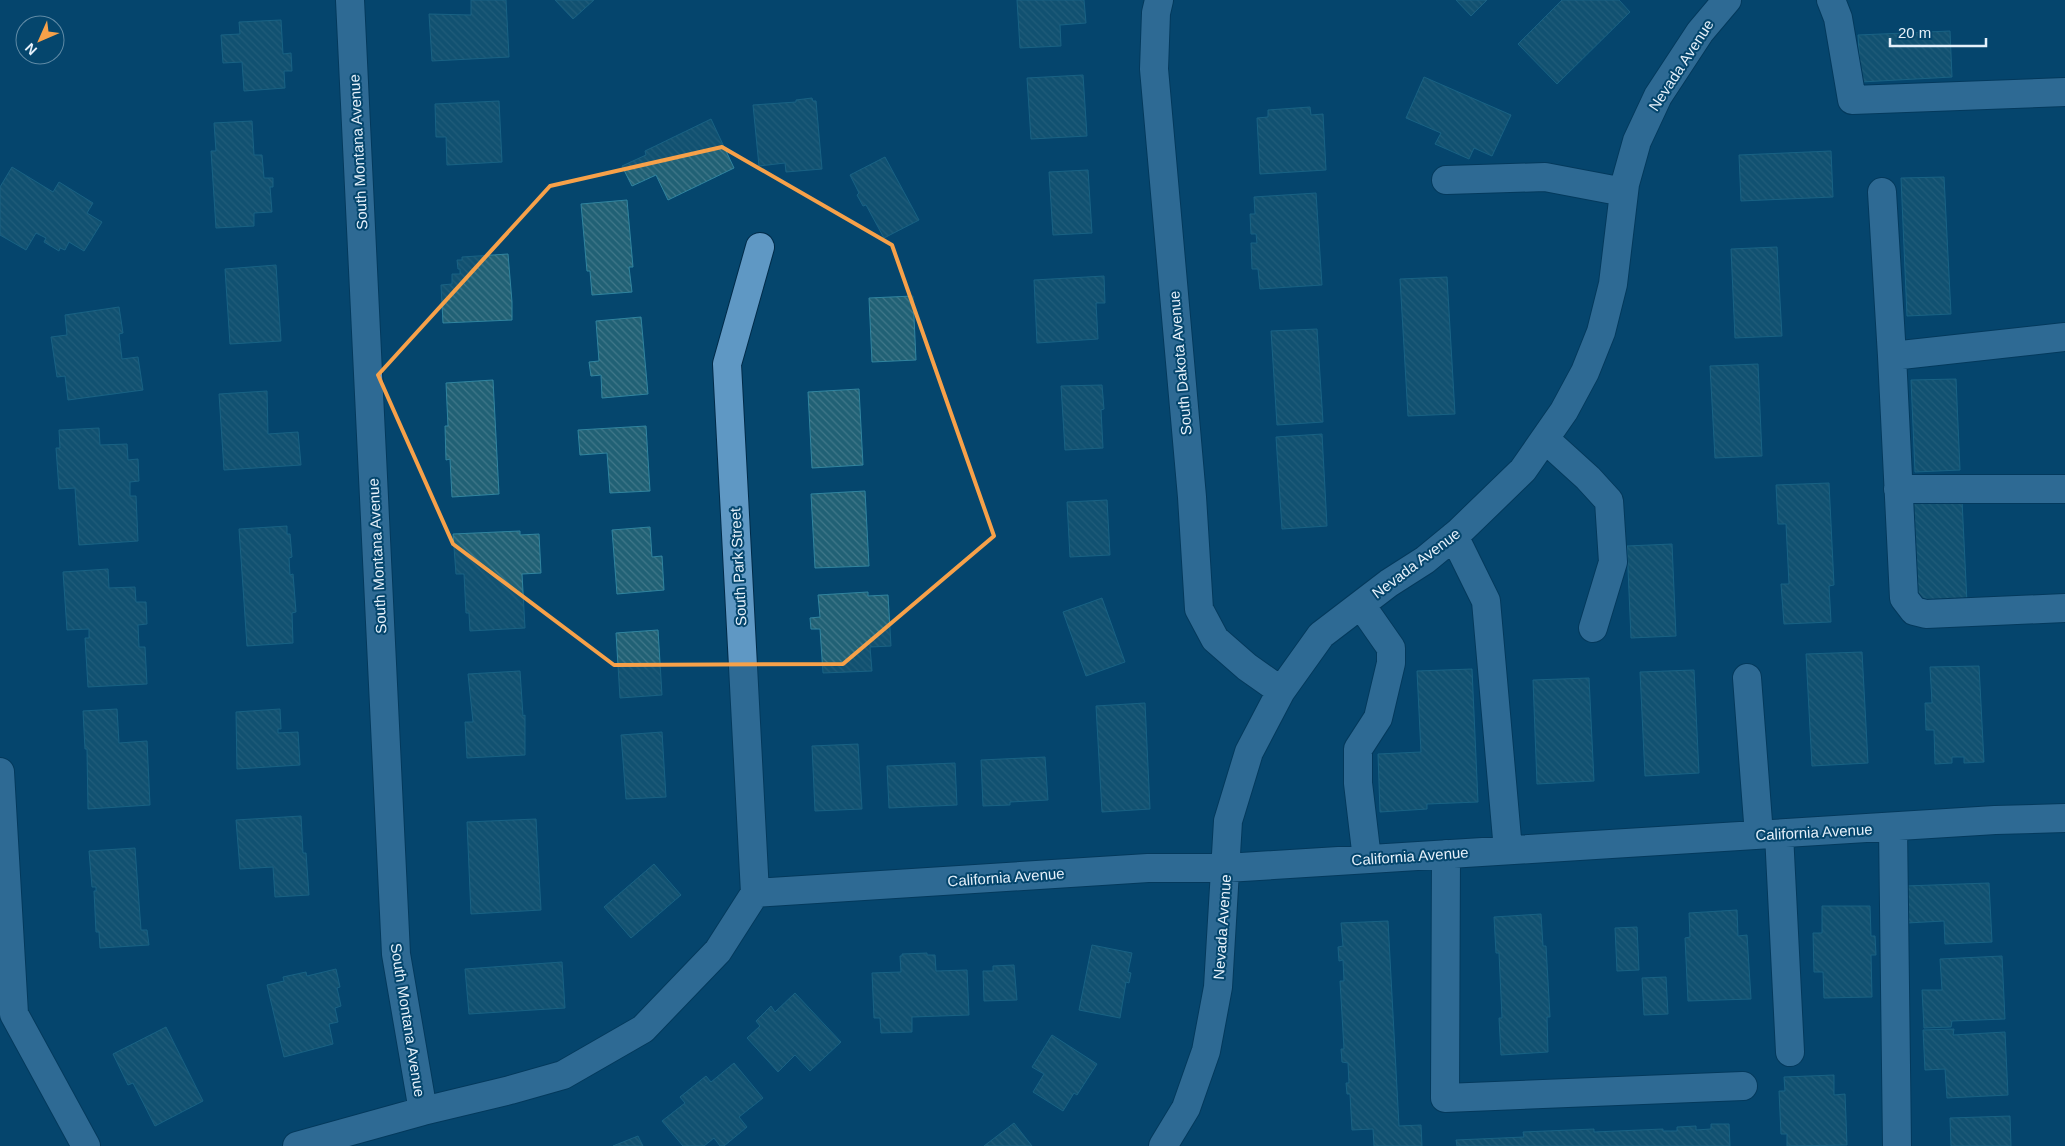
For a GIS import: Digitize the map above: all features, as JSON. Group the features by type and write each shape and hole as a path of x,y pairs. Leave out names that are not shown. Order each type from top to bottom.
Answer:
{"street":[{"name":"South Montana Avenue","path":"350,0 396,954 423,1110"},
{"name":"South Dakota Avenue","path":"1159,0 1156,13 1154,69 1192,496 1199,609 1215,639 1246,667 1281,692"},
{"name":"Nevada Avenue","path":"1163,1146 1186,1108 1206,1051 1218,987 1228,821 1237,786 1249,752 1281,692 1321,635 1389,583 1425,560 1454,536 1523,470 1564,411 1585,372 1601,332 1613,284 1624,192 1636,141 1658,96 1700,32 1727,0"},
{"path":"1831,0 1838,18 1852,100 2065,92"},
{"path":"1446,180 1546,177 1624,192"},
{"path":"1882,192 1904,598 1914,611 1926,614 2065,608"},
{"name":"South Park Street","path":"755,893 727,364 760,246"},
{"path":"1892,356 2065,337"},
{"path":"1545,438 1588,478 1609,501 1613,562 1593,628"},
{"path":"1898,489 2065,489"},
{"path":"1454,536 1486,601 1508,850"},
{"path":"1361,605 1391,648 1391,663 1378,718 1358,749 1358,783 1367,859"},
{"path":"1747,678 1769,834 1790,1052"},
{"path":"0,772 7,1016 86,1146"},
{"name":"California Avenue","path":"755,893 1138,868 1226,868 1995,820 2065,818"},
{"path":"1893,827 1897,1146"},
{"path":"1446,854 1445,1098 1743,1086"},
{"path":"297,1146 423,1110 510,1090 563,1075 643,1029 718,951 755,893"}],"highlighted area":[{"path":"722,147 892,245 994,536 843,664 614,665 453,544 378,375 550,186"}],"building":[{"path":"471,0 506,0 509,57 432,61 429,14 471,15"},
{"path":"555,0 594,0 573,19"},
{"path":"1017,0 1084,0 1086,23 1060,25 1061,46 1020,48"},
{"path":"1456,0 1487,0 1471,16"},
{"path":"1562,0 1619,0 1630,12 1557,84 1518,44"},
{"path":"281,20 283,54 291,53 292,71 284,71 285,88 244,91 242,62 223,63 221,35 240,34 239,22"},
{"path":"1950,31 1952,77 1861,82 1858,35"},
{"path":"1083,75 1087,136 1031,139 1027,78"},
{"path":"1424,77 1511,115 1492,156 1474,148 1469,159 1435,144 1441,133 1406,118"},
{"path":"812,98 813,101 816,101 822,169 786,172 785,163 759,166 753,105 796,102 796,100"},
{"path":"499,101 502,162 447,165 446,137 436,137 435,104"},
{"path":"1310,107 1311,115 1323,114 1326,170 1260,174 1257,118 1268,117 1268,110"},
{"path":"711,119 734,168 668,200 656,175 632,186 622,166 646,155 645,151"},
{"path":"252,121 254,155 262,155 264,178 273,178 273,187 270,187 272,212 254,213 254,226 216,228 211,151 216,151 214,123"},
{"path":"1831,151 1833,197 1741,201 1739,155"},
{"path":"885,157 919,220 884,238 866,205 863,206 857,195 859,193 850,175"},
{"path":"12,167 53,192 59,182 93,203 87,213 102,222 84,251 69,242 65,250 60,248 59,251 44,242 46,238 36,233 26,250 0,235 0,187"},
{"path":"1088,170 1092,233 1053,235 1049,172"},
{"path":"1944,177 1951,314 1907,316 1901,178"},
{"path":"1316,193 1322,285 1260,289 1258,269 1252,269 1251,243 1257,243 1256,234 1251,234 1250,214 1255,214 1254,197"},
{"path":"627,200 633,267 629,267 632,292 592,295 590,271 587,271 581,204"},
{"path":"1777,247 1782,336 1735,338 1731,249"},
{"path":"508,254 512,320 443,323 441,285 452,284 452,274 460,274 457,260 462,260 462,257"},
{"path":"276,265 281,341 230,344 225,269"},
{"path":"1104,276 1105,303 1096,303 1098,339 1037,343 1034,280"},
{"path":"1447,277 1455,414 1408,416 1400,279"},
{"path":"913,296 916,360 872,362 869,298"},
{"path":"119,307 123,333 119,334 122,359 138,357 143,390 68,400 65,376 57,377 51,337 67,335 65,315"},
{"path":"641,317 648,394 602,398 601,375 591,376 589,362 599,361 596,321"},
{"path":"1317,329 1323,422 1277,425 1271,331"},
{"path":"1758,364 1762,456 1715,458 1710,366"},
{"path":"1956,379 1960,470 1915,472 1911,380"},
{"path":"493,380 499,494 452,497 450,459 446,460 445,426 448,426 446,383"},
{"path":"1102,385 1104,409 1101,410 1103,448 1065,450 1061,386"},
{"path":"859,389 863,465 812,468 808,392"},
{"path":"267,391 268,434 298,432 301,465 224,470 219,394"},
{"path":"646,426 650,491 610,493 607,453 580,455 578,430"},
{"path":"99,428 100,445 127,444 128,460 138,459 139,481 130,482 130,496 136,496 138,541 79,545 75,488 59,489 56,448 60,448 59,430"},
{"path":"1322,434 1327,526 1282,529 1276,437"},
{"path":"1829,483 1834,585 1829,586 1831,622 1784,624 1781,584 1789,584 1786,524 1778,524 1776,485"},
{"path":"865,491 869,566 815,568 811,494"},
{"path":"1107,500 1110,555 1070,557 1067,502"},
{"path":"1962,500 1967,603 1916,605 1911,502"},
{"path":"287,526 287,534 290,534 292,557 289,558 290,575 293,574 296,612 292,613 293,643 247,646 239,529"},
{"path":"650,527 652,557 662,556 664,590 617,594 612,530"},
{"path":"520,531 520,535 539,534 541,573 522,574 525,628 470,631 469,613 466,613 464,574 456,574 453,534"},
{"path":"1672,544 1676,636 1631,638 1627,546"},
{"path":"108,569 109,588 135,587 136,602 146,602 147,624 138,625 139,647 145,647 147,684 88,687 85,638 89,638 89,629 67,630 63,572"},
{"path":"868,592 868,596 888,595 891,646 870,647 872,671 823,673 820,629 811,629 810,618 820,617 818,595"},
{"path":"1102,598 1125,662 1086,676 1063,612"},
{"path":"658,630 662,695 620,698 616,633"},
{"path":"1862,652 1868,763 1812,766 1806,654"},
{"path":"1979,666 1984,762 1964,763 1964,757 1952,757 1952,763 1935,764 1934,730 1926,730 1925,703 1932,703 1930,667"},
{"path":"1472,669 1478,802 1427,804 1427,809 1380,812 1378,754 1421,752 1417,671"},
{"path":"1694,670 1699,773 1645,776 1640,672"},
{"path":"520,671 523,716 525,715 525,755 467,758 465,722 473,722 468,674"},
{"path":"1589,678 1594,781 1537,784 1533,680"},
{"path":"1145,703 1150,809 1102,812 1096,706"},
{"path":"117,709 119,743 147,741 150,805 88,809 87,749 85,749 83,711"},
{"path":"280,709 281,729 278,729 278,733 298,732 300,765 237,769 236,712"},
{"path":"662,732 666,797 626,799 621,735"},
{"path":"858,744 862,809 815,811 812,746"},
{"path":"1045,757 1048,800 1010,802 1010,805 983,806 981,760"},
{"path":"955,763 957,805 889,808 887,766"},
{"path":"301,816 303,853 306,853 309,895 275,897 273,867 240,869 236,820"},
{"path":"536,819 541,910 471,914 467,822"},
{"path":"135,848 141,930 147,930 149,945 100,948 99,932 96,932 94,891 96,891 96,887 92,887 89,851"},
{"path":"654,864 681,895 631,938 604,907"},
{"path":"1989,883 1992,942 1945,944 1944,921 1907,923 1905,886"},
{"path":"1822,906 1870,906 1871,936 1875,936 1876,955 1871,955 1872,997 1824,998 1823,972 1814,972 1813,933 1822,933"},
{"path":"1737,910 1738,936 1747,935 1751,999 1688,1001 1685,938 1690,937 1689,913"},
{"path":"1541,914 1543,946 1546,946 1550,1017 1547,1017 1548,1052 1501,1055 1499,1018 1502,1018 1499,953 1496,953 1494,917"},
{"path":"1388,921 1399,1126 1421,1125 1422,1146 1374,1146 1373,1129 1352,1130 1350,1094 1347,1094 1346,1083 1349,1083 1348,1063 1342,1062 1341,1049 1344,1049 1340,981 1344,981 1343,960 1339,961 1338,947 1343,946 1341,923"},
{"path":"1637,927 1639,970 1617,971 1615,928"},
{"path":"1092,945 1132,953 1128,972 1131,973 1129,983 1126,982 1120,1018 1079,1010"},
{"path":"927,953 927,955 935,955 936,971 967,970 969,1015 912,1017 912,1032 881,1033 880,1018 874,1018 872,973 901,972 900,956 902,954"},
{"path":"2002,956 2005,1019 1952,1021 1951,1027 1924,1028 1922,990 1942,990 1940,959"},
{"path":"562,962 565,1008 469,1014 465,969"},
{"path":"1014,965 1017,1000 984,1001 983,971 993,971 993,966"},
{"path":"336,969 340,987 337,988 341,1006 335,1008 338,1022 329,1024 333,1044 284,1057 267,985 284,981 283,977 306,972 307,976"},
{"path":"1666,977 1668,1014 1644,1015 1642,978"},
{"path":"795,993 841,1042 810,1071 795,1055 778,1072 747,1038 760,1026 756,1021 771,1006 775,1012"},
{"path":"166,1027 203,1101 155,1126 133,1083 128,1085 113,1054"},
{"path":"1954,1029 1953,1035 2005,1032 2008,1095 1947,1098 1945,1069 1925,1070 1923,1030"},
{"path":"1052,1035 1097,1064 1077,1095 1074,1093 1063,1111 1033,1092 1044,1074 1032,1067"},
{"path":"734,1063 763,1098 739,1117 747,1127 724,1146 720,1146 714,1138 704,1146 683,1146 662,1121 685,1103 680,1097 706,1076 711,1082"},
{"path":"1834,1075 1834,1095 1845,1094 1847,1145 1787,1146 1787,1134 1781,1134 1779,1091 1785,1091 1784,1077"},
{"path":"2010,1116 2011,1146 1951,1146 1950,1118"},
{"path":"1014,1123 1032,1146 984,1146"},
{"path":"1711,1124 1729,1124 1730,1146 1457,1146 1456,1140 1524,1137 1523,1132 1594,1129 1594,1132 1663,1129 1663,1131 1677,1131 1677,1127 1696,1126 1696,1130 1711,1129"},
{"path":"638,1136 643,1146 613,1146"}]}
